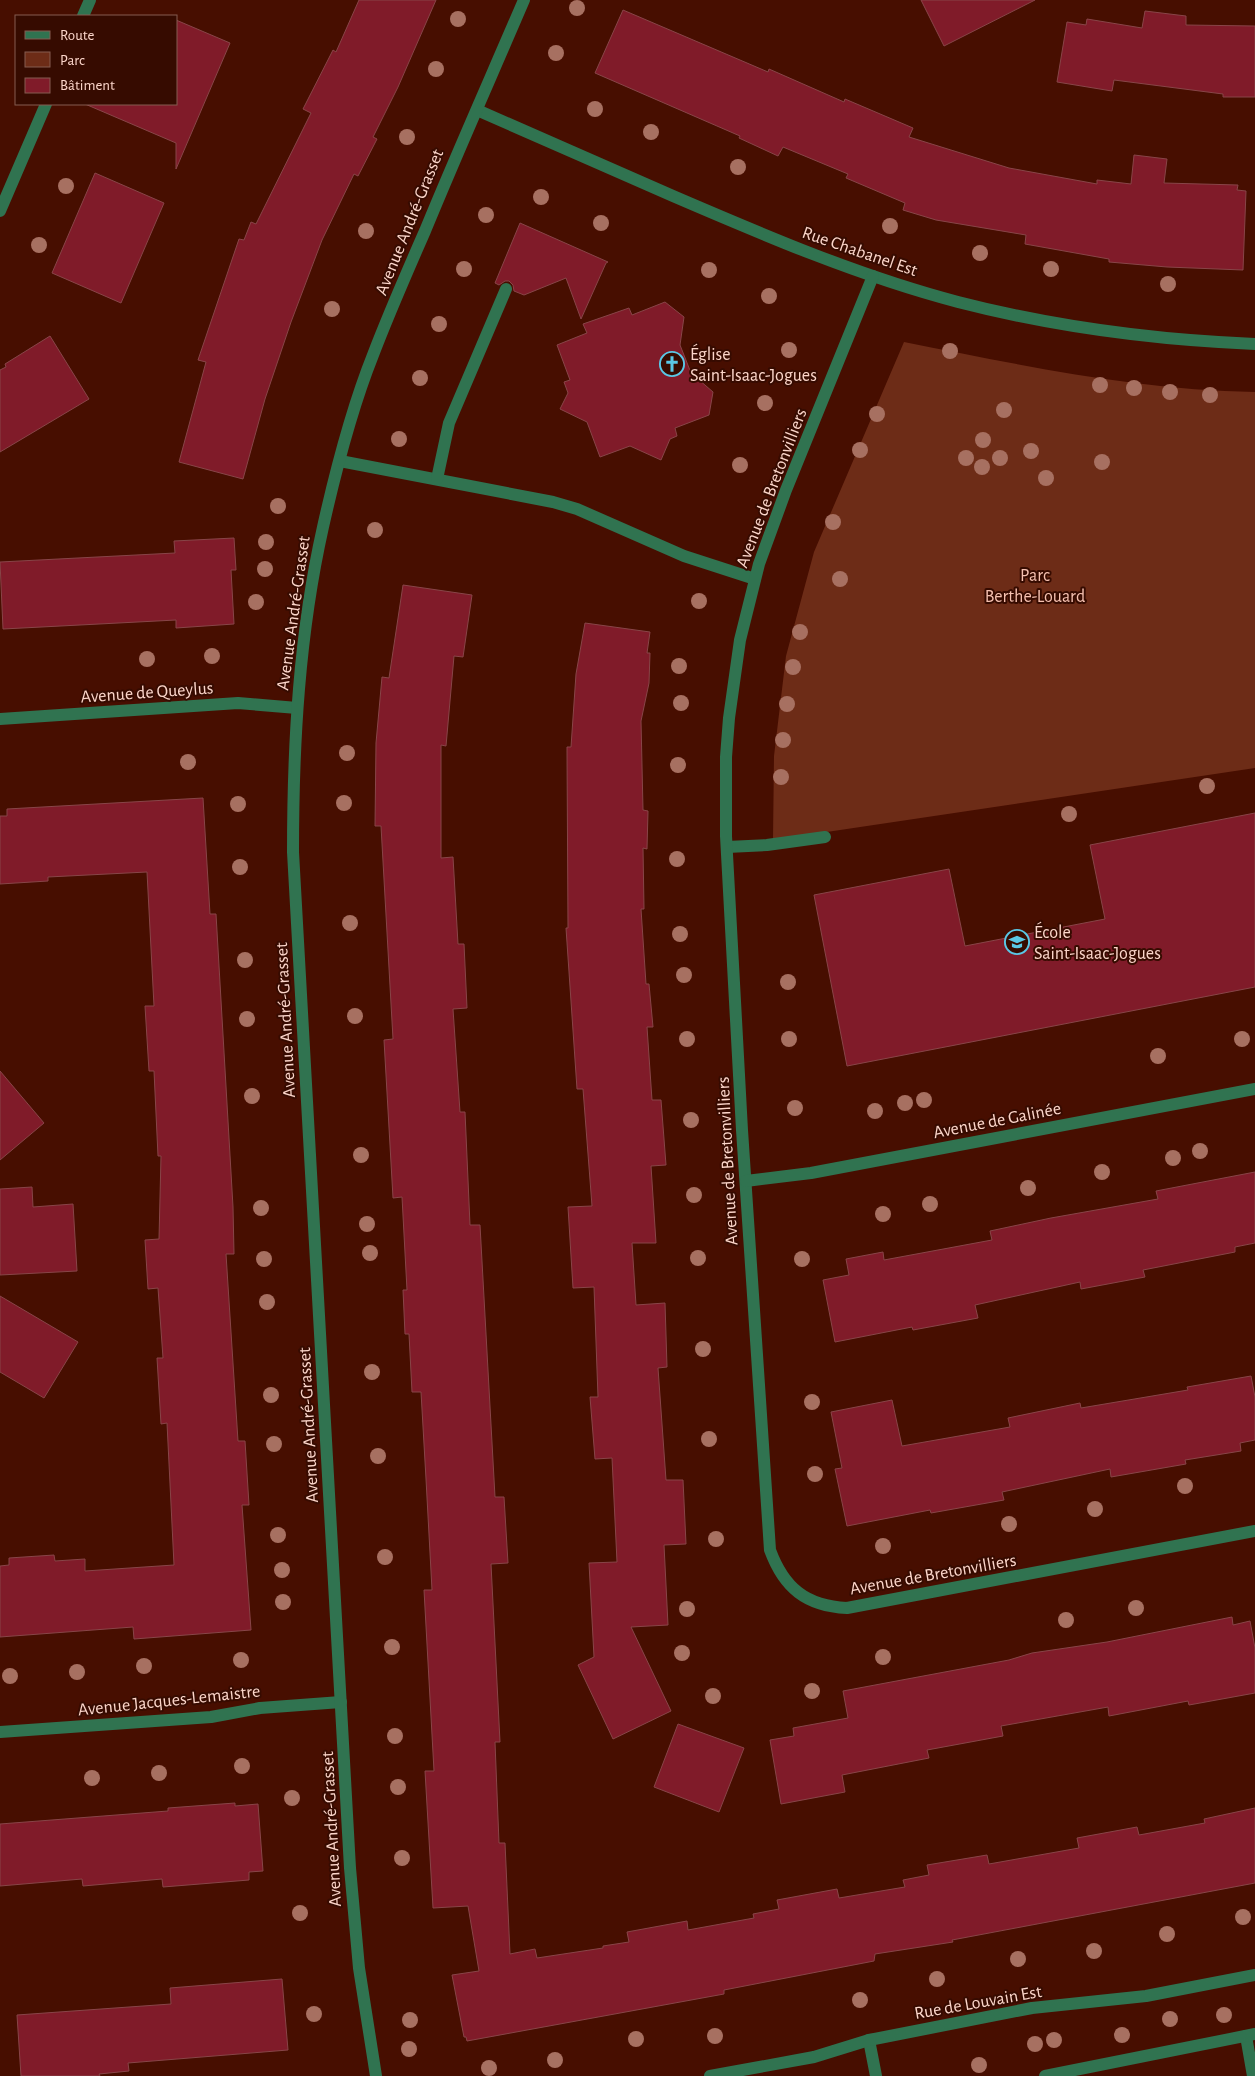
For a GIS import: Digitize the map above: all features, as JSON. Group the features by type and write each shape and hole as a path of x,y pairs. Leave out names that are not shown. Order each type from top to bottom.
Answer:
{"street":[{"path":"83,15 90,0"},
{"name":"Avenue André-Grasset","path":"376,2076 354,1929 293,852 294,738 315,568 322,529 340,461 372,356 457,151 477,110 524,0"},
{"path":"0,211 46,105"},
{"name":"Rue Chabanel Est","path":"477,110 818,257 959,302 1082,328 1153,337 1255,344"},
{"name":"Avenue de Bretonvilliers","path":"873,276 778,508 755,579 740,640 729,718 726,796 727,847 770,1550 780,1574 797,1592 820,1604 832,1607 858,1606 1255,1532"},
{"path":"437,479 449,423 506,289"},
{"path":"340,461 553,502 577,509 684,556 755,579"},
{"name":"Avenue de Queylus","path":"0,719 238,703 297,708"},
{"path":"727,847 767,845 825,837"},
{"name":"Avenue de Galinée","path":"746,1181 811,1173 1255,1090"},
{"name":"Avenue Jacques-Lemaistre","path":"0,1732 211,1717 260,1708 341,1702"},
{"name":"Rue de Louvain Est","path":"710,2076 814,2057 869,2040 1032,2008 1146,1996 1255,1975"},
{"path":"1046,2076 1250,2035 1253,2076"},
{"path":"869,2040 876,2076"}],"green space":[{"name":"Parc Berthe-Louard","path":"904,342 1078,375 1166,387 1255,392 1255,768 773,840 774,756 786,656 814,552"}],"building":[{"path":"359,0 436,0 398,87 373,137 377,139 358,176 354,174 322,240 291,322 265,399 243,479 179,462 206,362 198,360 239,239 244,240 251,222 256,224 311,113 303,109 333,50 336,52"},
{"path":"921,0 1035,0 944,46"},
{"path":"623,10 768,72 769,69 844,102 845,99 913,128 909,137 1009,168 1097,184 1097,180 1131,184 1134,155 1167,159 1164,183 1238,185 1237,190 1246,191 1243,270 1167,267 1109,262 1109,259 1025,244 1026,235 936,220 903,210 905,203 846,178 848,174 783,147 778,156 739,138 740,136 595,73"},
{"path":"1145,11 1186,16 1186,25 1255,26 1255,97 1223,97 1223,94 1114,80 1112,91 1057,82 1067,22 1086,25 1087,19 1142,28"},
{"path":"178,21 230,43 176,169 176,143 87,105 178,105"},
{"path":"95,173 164,203 121,303 52,273"},
{"path":"520,223 608,262 581,319 566,278 524,295 514,291 513,285 509,281 499,285 495,283"},
{"path":"665,302 684,317 680,345 691,373 713,392 709,415 675,428 677,436 670,439 661,460 630,446 600,457 587,422 560,409 568,393 564,382 570,380 557,345 587,333 583,324 629,308 632,315"},
{"path":"50,336 89,399 0,452 0,370 6,367 5,364"},
{"path":"234,538 236,570 231,570 234,624 176,628 176,620 3,629 0,562 175,553 174,541"},
{"path":"403,585 472,595 463,657 454,656 446,746 441,745 441,858 453,857 458,944 464,944 467,1008 453,1009 460,1112 465,1112 470,1225 480,1225 495,1497 504,1497 508,1563 491,1564 500,1742 495,1742 499,1843 505,1843 510,1954 535,1949 537,1958 603,1948 603,1946 629,1942 627,1932 687,1921 688,1930 754,1918 753,1914 779,1909 777,1900 837,1889 839,1898 905,1887 903,1880 929,1875 927,1865 987,1855 989,1864 1079,1848 1077,1838 1137,1827 1139,1835 1205,1823 1204,1819 1255,1808 1255,1883 952,1940 953,1942 875,1954 874,1961 724,1990 724,1994 467,2041 466,2037 464,2037 452,1975 479,1971 468,1906 433,1908 425,1771 434,1771 424,1590 432,1590 421,1392 412,1392 409,1334 405,1334 403,1290 407,1290 402,1197 393,1198 384,1040 393,1039 381,826 375,826 376,743 382,677 389,678"},
{"path":"585,623 650,632 647,653 650,653 649,683 641,721 643,810 648,811 647,849 643,848 644,909 641,909 646,984 649,984 653,1027 647,1027 652,1100 661,1100 666,1165 651,1166 656,1243 632,1243 636,1305 665,1303 667,1367 658,1368 666,1480 683,1480 686,1544 664,1545 668,1625 631,1627 671,1711 613,1739 578,1665 594,1657 589,1563 617,1562 612,1458 595,1459 590,1397 598,1397 594,1287 573,1288 568,1207 592,1206 583,1089 577,1089 566,928 568,928 567,747 571,747 576,674"},
{"path":"203,798 210,914 216,914 233,1207 234,1254 226,1254 238,1441 245,1441 249,1505 242,1505 251,1630 134,1639 133,1627 0,1637 0,1566 9,1565 9,1558 54,1555 55,1561 85,1559 85,1571 174,1565 167,1423 161,1424 157,1358 163,1358 158,1288 148,1289 145,1240 159,1239 161,1156 158,1156 154,1071 149,1071 145,1006 154,1006 147,872 48,877 48,881 0,884 0,816 7,816 7,809"},
{"path":"1255,813 1255,987 847,1066 814,895 949,869 965,946 1105,919 1090,845"},
{"path":"0,1071 44,1123 0,1160"},
{"path":"1255,1172 1255,1243 1235,1247 1235,1252 1143,1270 1145,1277 1081,1289 1080,1282 975,1305 978,1318 913,1330 912,1327 835,1342 823,1280 849,1275 846,1259 883,1252 884,1260 992,1240 990,1231 1158,1199 1156,1191"},
{"path":"32,1187 33,1207 73,1204 77,1271 0,1275 0,1189"},
{"path":"0,1296 78,1342 44,1398 0,1372"},
{"path":"1251,1376 1255,1397 1255,1440 1240,1443 1241,1451 1185,1460 1186,1464 1111,1477 1110,1469 1002,1492 1004,1500 931,1513 930,1510 847,1526 835,1469 842,1468 831,1412 892,1400 902,1446 1010,1427 1008,1418 1080,1403 1081,1408 1188,1390 1187,1387"},
{"path":"1232,1617 1233,1625 1250,1621 1255,1648 1255,1693 1189,1705 1188,1701 1109,1716 1108,1707 1001,1726 1003,1736 927,1750 929,1758 842,1775 845,1792 781,1804 770,1740 794,1736 793,1728 848,1718 843,1691 1009,1660 1032,1653 1107,1642"},
{"path":"678,1724 744,1748 719,1812 654,1787"},
{"path":"235,1803 235,1806 258,1804 263,1871 249,1872 249,1880 163,1887 162,1879 83,1886 82,1879 0,1886 0,1824 168,1811 168,1808"},
{"path":"282,1979 288,2050 128,2063 129,2071 99,2074 100,2076 21,2076 17,2015 171,2004 170,1988"}],"place":[{"name":"Église Saint-Isaac-Jogues","path":"672,364"},
{"name":"École Saint-Isaac-Jogues","path":"1017,942"}]}
